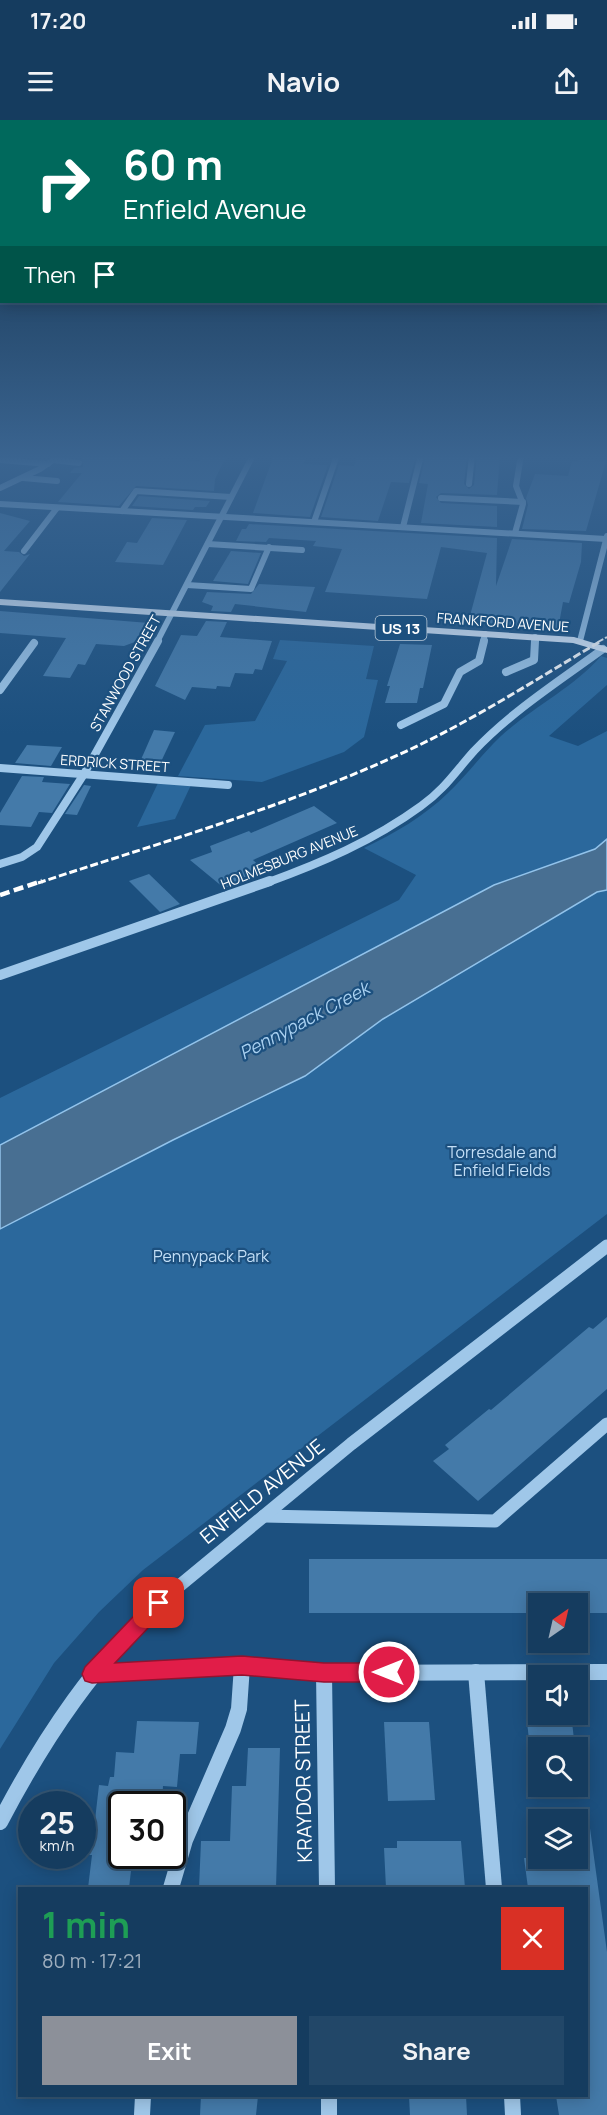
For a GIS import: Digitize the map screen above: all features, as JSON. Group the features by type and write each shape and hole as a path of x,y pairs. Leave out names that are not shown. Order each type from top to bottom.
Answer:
{"main road":[{"name":"FRANKFORD AVENUE","path":"0,602 535,637 580,641 605,649"}],"street":[{"name":"STANWOOD STREET","path":"0,864 22,857 37,847 84,774 173,614 205,548"},
{"path":"188,585 251,589 269,548"},
{"path":"271,548 302,550"},
{"path":"580,641 604,548"},
{"path":"401,725 444,704 460,672 479,661 485,634"},
{"path":"506,672 534,660 535,637"},
{"path":"0,690 34,643"},
{"name":"HOLMESBURG AVENUE","path":"0,975 180,914 301,870 360,845 421,806 449,783 474,751 522,707 605,649"},
{"name":"ERDRICK STREET","path":"0,768 228,785"},
{"name":"ENFIELD AVENUE","path":"0,1822 51,1731 92,1674 146,1615 337,1455 607,1246"},
{"path":"264,1516 495,1521 607,1424"},
{"path":"92,1674 242,1666 324,1673 607,1671"},
{"path":"171,1887 185,1840 232,1729 238,1709 242,1666"},
{"path":"476,1672 494,1887"},
{"name":"KRAYDOR STREET","path":"324,1673 327,1887"},
{"path":"142,2115 143,2097"},
{"path":"329,2097 329,2115"},
{"path":"512,2097 513,2115"}],"green space":[{"path":"280,640 374,646 366,679 378,680 364,737 344,752 262,782 178,776 205,725 255,721 287,661 273,659"},
{"name":"Pennypack Park","path":"601,656 607,658 607,685 549,736 578,746 607,731 607,1214 143,1570 99,1612 54,1663 0,1749 0,1098 399,900 416,875 364,848 429,810 455,786 501,736 578,678"},
{"path":"158,783 191,785 175,819 137,827"}],"water":[{"name":"Pennypack Creek","path":"607,839 607,890 597,892 383,1019 305,1076 173,1140 0,1229 0,1145 494,885 595,849"}],"building":[{"path":"0,548 7,548 4,551 19,552 24,556 30,554 0,592"},
{"path":"123,548 172,548 163,565 115,562"},
{"path":"333,548 441,548 427,599 325,592 342,549"},
{"path":"449,548 497,548 496,586 509,548 582,548 581,562 569,603 563,602 558,629 468,623 487,553"},
{"path":"231,551 261,553 248,584 213,581"},
{"path":"259,584 315,587 306,612 235,604 231,612 211,611 213,606 202,602 207,592 251,594"},
{"path":"0,611 149,623 147,625 159,626 154,635 124,646 96,644 85,665 78,664 70,678 43,676 66,638 0,633"},
{"path":"206,621 227,622 220,637 272,641 262,670 255,669 253,674 235,673 230,687 217,686 216,689 192,687 185,700 155,686 181,635 197,636"},
{"path":"400,644 432,645 423,688 420,688 417,703 385,703 390,686 387,686"},
{"path":"154,730 175,732 159,766 139,764"},
{"path":"27,745 62,747 51,766 15,763"},
{"path":"22,776 44,777 42,782 70,784 52,813 39,812 31,827 0,825 0,813"},
{"path":"84,785 91,786 77,815 65,814"},
{"path":"314,806 337,823 253,860 264,870 242,878 245,881 224,888 190,860 212,852 210,846 249,831 251,833"},
{"path":"149,874 180,904 160,912 129,881"},
{"path":"607,1317 607,1389 478,1501 433,1461 449,1449 445,1445 489,1409 491,1410 589,1327 593,1329"},
{"path":"309,1559 607,1559 607,1613 588,1613 588,1593 528,1593 528,1613 309,1613"},
{"path":"137,1721 199,1722 196,1754 180,1754 177,1787 163,1786 163,1791 108,1791 108,1869 131,1871 129,1887 88,1887 90,1869 96,1869 96,1811 99,1785 108,1786 110,1777 114,1777 116,1752 134,1753"},
{"path":"384,1722 429,1722 435,1800 388,1801"},
{"path":"527,1722 528,1725 572,1725 574,1737 529,1737"},
{"path":"248,1748 280,1748 276,1887 199,1887 201,1841 230,1841 232,1786 246,1786"},
{"path":"589,1821 607,1952 607,2115 559,2115 556,2097 588,2097 588,1887 528,1887 524,1858 528,1858 528,1869 588,1869"},
{"path":"397,1841 461,1841 465,1887 386,1887 384,1848 397,1848"},
{"path":"201,2097 258,2097 256,2115 200,2115"},
{"path":"409,2097 466,2097 467,2115 410,2115"}],"railway":[{"path":"598,642 607,637"},
{"path":"38,883 220,824 354,774 424,743 501,701 601,641"},
{"path":"0,895 42,881"}],"route":[{"path":"159,1603 92,1674 242,1666 324,1673 389,1672"}],"park label":[{"name":"Torresdale and Enfield Fields","path":"502,1161"}]}
